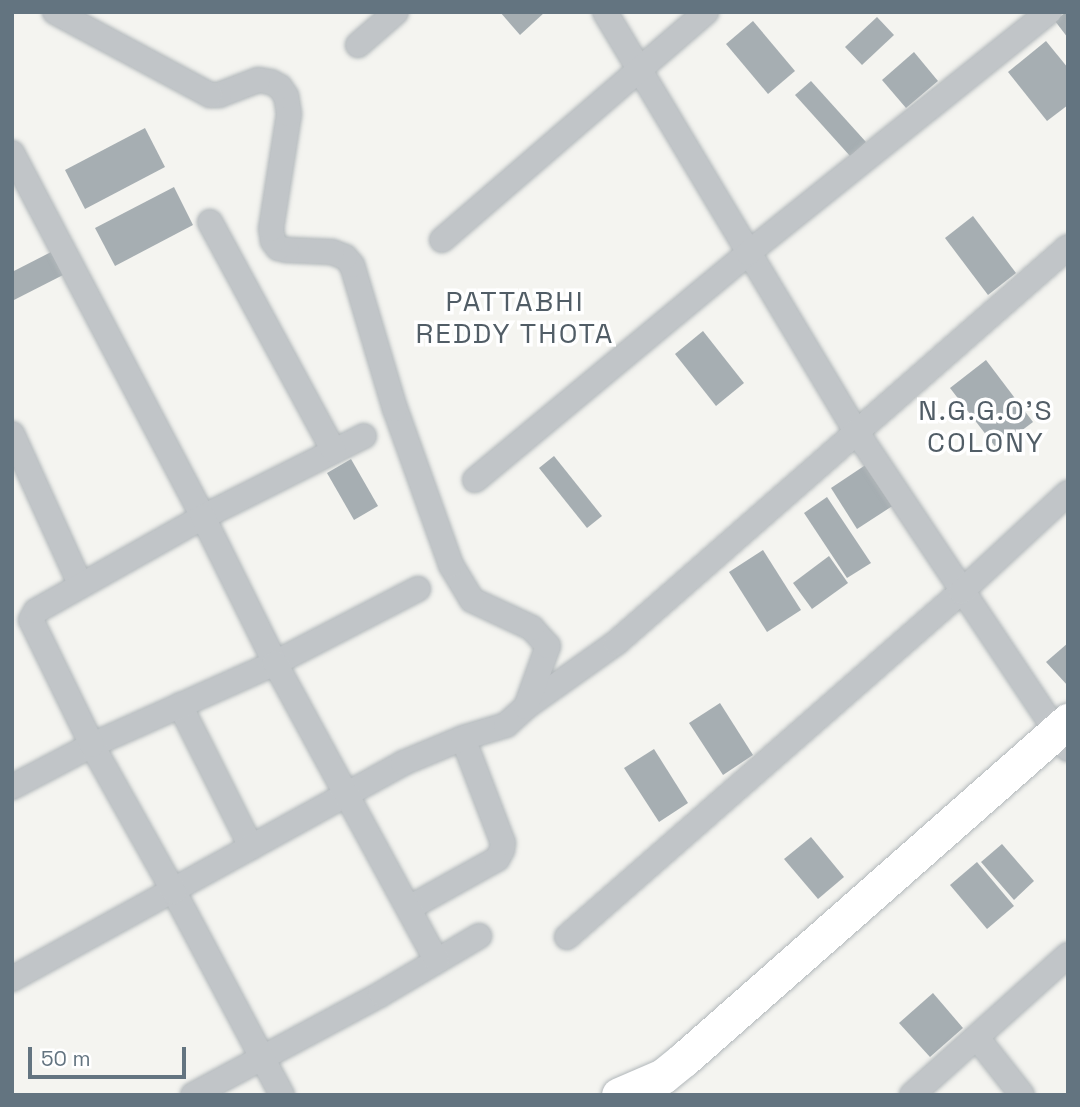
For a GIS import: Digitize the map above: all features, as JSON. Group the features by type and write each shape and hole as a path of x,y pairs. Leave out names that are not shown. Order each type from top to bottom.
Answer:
{"main road":[{"path":"619,1095 663,1076 684,1059 1064,734"}],"street":[{"path":"55,12 210,95 219,96 258,80 271,82 286,96 289,114 271,229 273,241 278,248 287,250 332,253 345,257 352,265 395,409 451,565 472,600 532,628 548,646 526,707"},
{"path":"358,45 396,12"},
{"path":"605,12 856,431 961,592 1064,734"},
{"path":"442,240 706,12"},
{"path":"475,480 748,253 1049,12"},
{"path":"12,153 203,517 275,663 437,961"},
{"path":"210,222 334,451"},
{"path":"12,979 53,954 174,892 402,763 463,738 506,725 526,707 616,643 1068,247"},
{"path":"12,434 80,584"},
{"path":"282,1095 174,892 92,746 31,621 36,611 80,584 203,517 363,436"},
{"path":"567,937 961,592 1068,494"},
{"path":"12,787 92,746 275,663 418,589"},
{"path":"180,705 251,847"},
{"path":"408,908 497,859 502,850 503,843 463,738"},
{"path":"193,1095 479,936"},
{"path":"912,1095 978,1039 1068,955"},
{"path":"978,1039 1022,1095"}],"building":[{"path":"500,12 545,12 520,35"},
{"path":"1068,12 1068,38 1055,21"},
{"path":"877,17 894,35 862,65 845,47"},
{"path":"753,21 795,71 768,94 726,44"},
{"path":"1046,41 1068,68 1068,105 1047,121 1008,72"},
{"path":"914,52 938,81 906,108 882,80"},
{"path":"811,81 866,142 850,156 795,95"},
{"path":"145,128 165,167 85,209 65,170"},
{"path":"174,187 193,225 115,266 95,228"},
{"path":"973,216 1016,273 988,295 945,238"},
{"path":"53,251 65,274 12,301 12,272"},
{"path":"703,331 744,383 716,406 675,354"},
{"path":"986,360 1033,422 997,449 950,388"},
{"path":"554,456 602,516 587,528 539,468"},
{"path":"351,459 378,506 354,520 327,473"},
{"path":"870,462 897,503 857,529 831,488"},
{"path":"827,497 871,563 847,578 804,513"},
{"path":"763,550 801,610 767,632 729,572"},
{"path":"829,556 848,583 812,609 793,583"},
{"path":"1068,643 1068,686 1046,662"},
{"path":"720,703 753,755 723,775 689,723"},
{"path":"654,749 688,803 659,822 624,768"},
{"path":"811,837 844,877 818,899 784,859"},
{"path":"1002,844 1034,881 1014,900 981,862"},
{"path":"977,862 1014,906 987,929 950,885"},
{"path":"933,993 963,1028 930,1057 899,1023"}],"district":[{"name":"PATTABHI REDDY THOTA","path":"515,317"},
{"name":"N.G.G.O'S COLONY","path":"986,426"}]}
